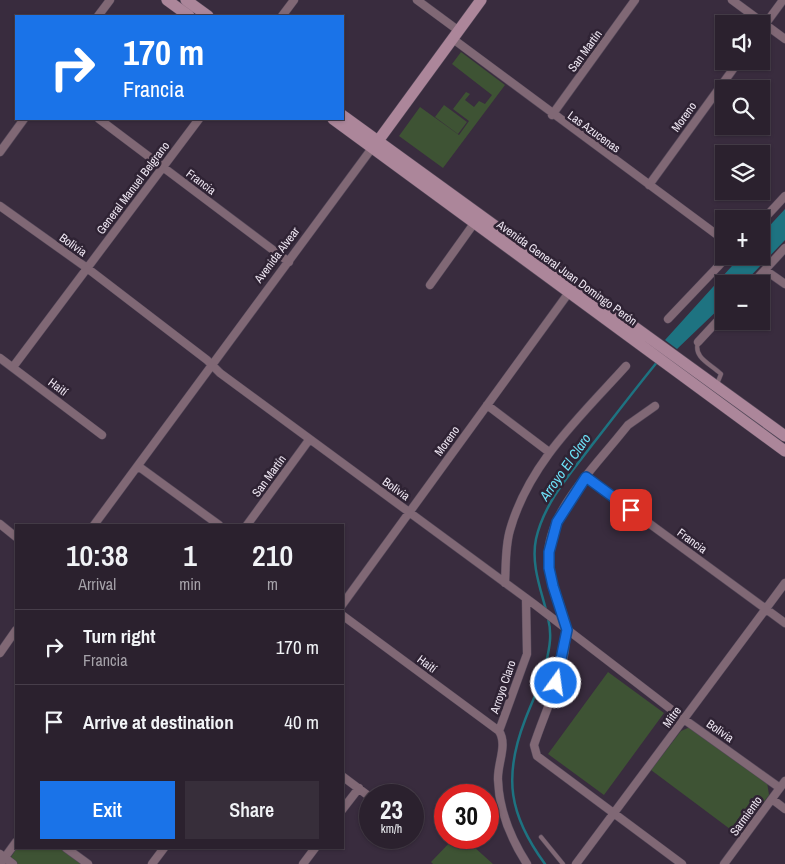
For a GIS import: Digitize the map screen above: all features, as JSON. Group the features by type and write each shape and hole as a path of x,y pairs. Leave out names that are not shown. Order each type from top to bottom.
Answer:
{"main road":[{"path":"167,0 188,15"},
{"path":"186,0 207,15"},
{"name":"Avenida Alvear","path":"375,144 482,0"},
{"name":"Avenida General Juan Domingo Perón","path":"344,117 375,144 475,222 570,292 650,345"},
{"name":"Avenida General Juan Domingo Perón","path":"335,120 375,144 650,345 785,451"},
{"name":"Avenida General Juan Domingo Perón","path":"673,363 715,386 785,436"}],"street":[{"path":"99,15 110,0"},
{"path":"283,15 294,0"},
{"name":"Las Azucenas","path":"416,0 552,115 715,233"},
{"name":"San Martín","path":"552,115 636,0"},
{"path":"732,0 749,15"},
{"path":"770,18 783,0"},
{"path":"770,31 785,39"},
{"name":"Moreno","path":"648,185 732,70"},
{"path":"0,152 23,120"},
{"name":"Francia","path":"100,120 289,262"},
{"name":"General Manuel Belgrano","path":"13,367 198,120"},
{"name":"Avenida Alvear","path":"95,524 375,144"},
{"path":"770,212 785,196"},
{"name":"Bolivia","path":"0,206 87,268 309,440 534,604 685,720 783,785"},
{"path":"430,285 475,222"},
{"path":"760,275 785,248"},
{"path":"668,319 719,265"},
{"path":"765,270 785,284"},
{"name":"Moreno","path":"344,602 570,292"},
{"path":"698,342 715,324"},
{"name":"Haití","path":"0,358 102,434"},
{"path":"505,583 509,531 531,479 549,452 626,366"},
{"path":"488,405 549,452"},
{"path":"655,406 628,425 586,477 557,522 549,552 549,568 563,628 556,683 543,717 534,751 537,756 614,815 682,864"},
{"name":"San Martín","path":"249,524 309,440"},
{"path":"138,466 218,524"},
{"name":"Francia","path":"586,477 785,623"},
{"path":"0,524 15,536"},
{"name":"Mitre","path":"576,864 685,720 785,583"},
{"name":"Arroyo Claro","path":"526,599 526,654 499,731 503,743 498,768 500,798 512,837 527,864"},
{"name":"Haití","path":"344,616 499,731"},
{"path":"0,652 15,631"},
{"path":"344,778 358,788 344,807"},
{"name":"Sarmiento","path":"724,864 783,785"},
{"path":"772,799 785,809"},
{"path":"13,864 1,858 15,843"},
{"path":"67,849 88,864"},
{"path":"152,864 163,849"},
{"path":"303,864 314,849"}],"lane":[{"path":"698,342 698,353 704,361 721,374 721,378 715,386"},
{"path":"541,836 563,864"}],"green space":[{"path":"461,52 505,85 443,168 399,136 420,107 459,135 469,121 453,109 466,92 470,94 465,100 474,107 479,101 485,104 492,95 452,64"},
{"path":"444,105 467,122 458,134 435,117"},
{"path":"608,672 664,713 604,795 548,754"},
{"path":"690,727 767,782 769,795 738,835 651,770 681,731"},
{"path":"16,849 65,849 86,864 18,864 11,857"},
{"path":"443,849 476,849 493,864 433,864 431,862"}],"water":[{"path":"785,209 785,240 770,256 770,225"},
{"path":"733,265 761,265 752,275 724,275"},
{"path":"715,285 715,313 677,349 665,340"}],"waterway":[{"name":"Arroyo El Claro","path":"546,610 537,575 535,557 536,539 545,513 567,478 658,361"},
{"name":"Arroyo El Claro","path":"545,864 533,846 517,812 512,778 518,741 542,678 547,657 550,635 548,618"}],"route":[{"path":"556,683 566,643 567,630 549,568 549,552 557,522 586,477 631,510"}]}
